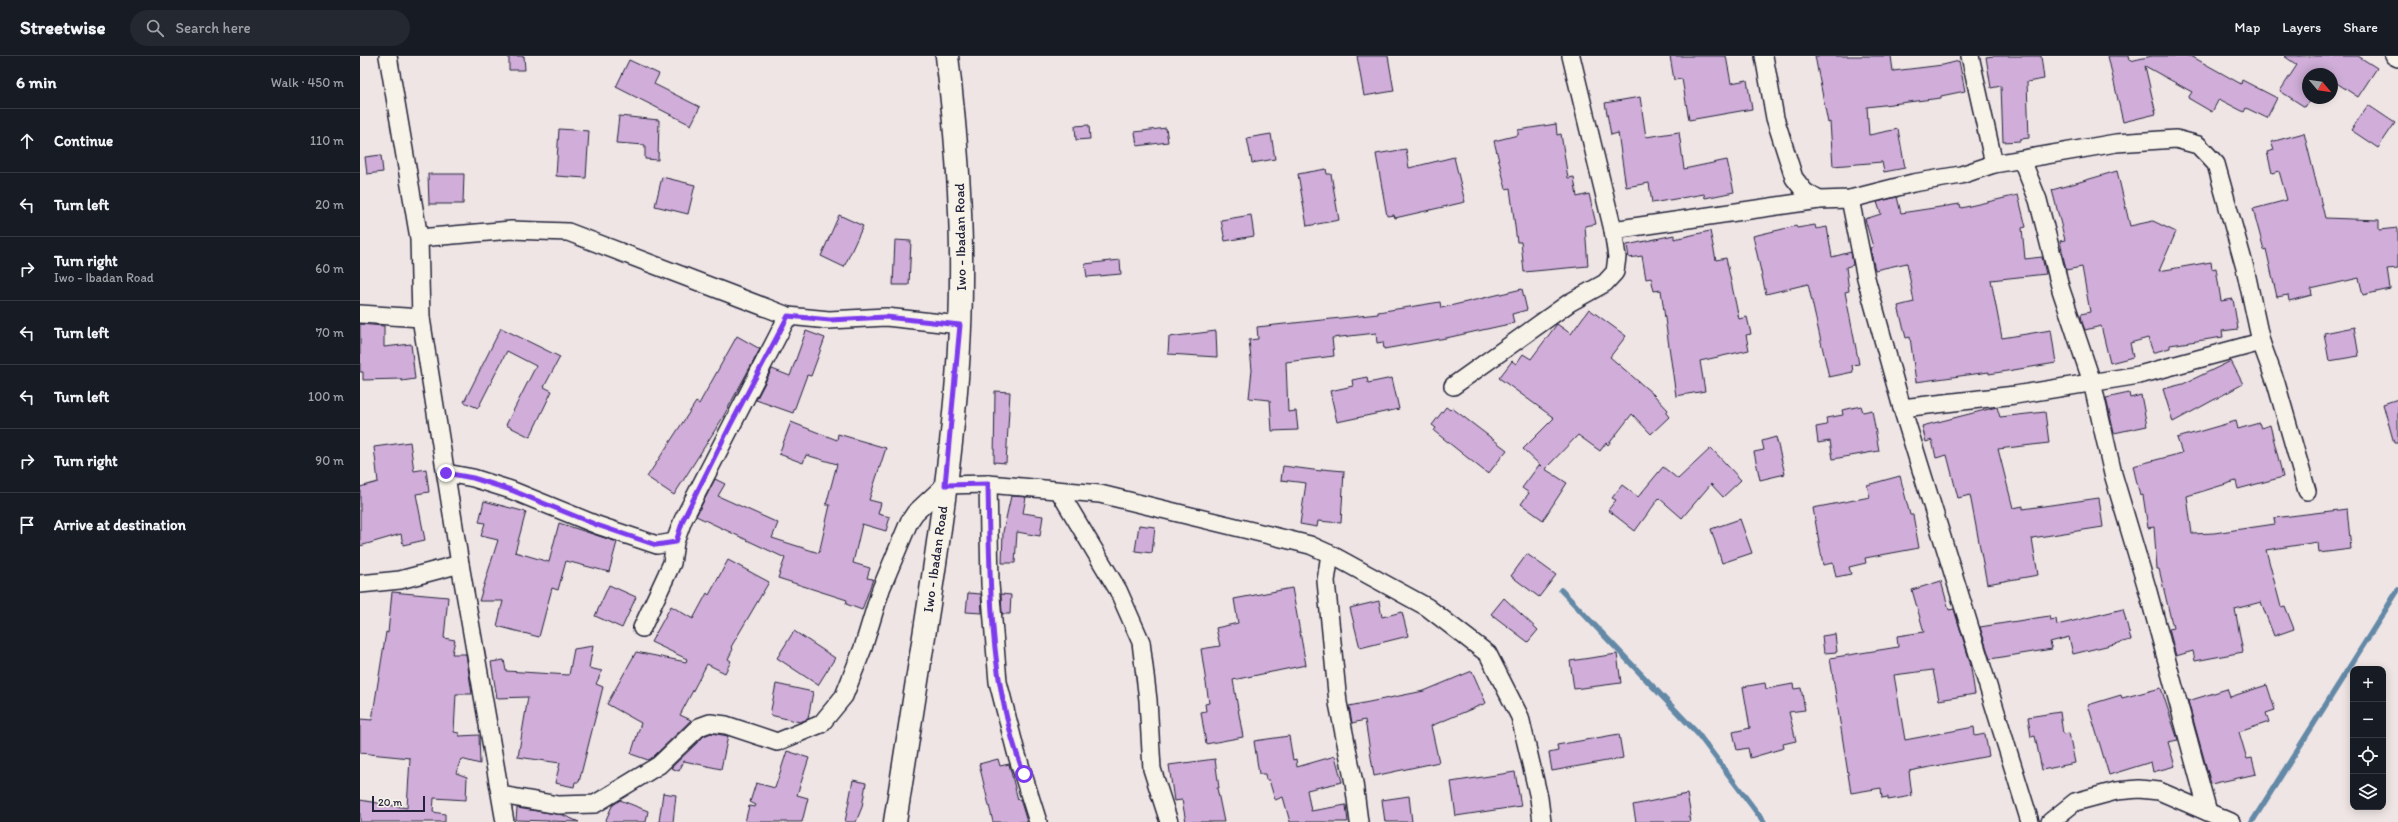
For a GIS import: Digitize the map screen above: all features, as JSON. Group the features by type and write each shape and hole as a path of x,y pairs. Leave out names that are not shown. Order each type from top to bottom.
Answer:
{"main road":[{"name":"Iwo - Ibadan Road","path":"895,822 945,485 960,325 960,202 956,131 947,56"}],"street":[{"path":"388,56 419,238 421,318 460,564 505,822"},
{"path":"1453,386 1569,302 1605,283 1615,272 1617,257 1613,230 1571,56"},
{"path":"1764,56 1775,118 1794,178 1805,192 1819,200"},
{"path":"1970,56 1994,164"},
{"path":"2394,56 2398,58"},
{"path":"1613,230 1819,200 1850,199 1913,183 1961,175 1994,164 2109,144 2176,139 2198,145 2216,164 2245,268 2261,342 2276,383 2307,490"},
{"path":"2022,160 2038,200 2061,290 2092,382 2113,474 2147,588 2208,812"},
{"path":"1850,199 1866,278 1902,408 2030,822"},
{"path":"419,238 511,230 568,232 788,316 830,320 886,317 960,325"},
{"path":"360,314 421,318"},
{"path":"642,628 672,564 676,542 683,520 731,424 788,316"},
{"path":"1902,408 2015,395 2139,375 2261,342"},
{"path":"446,473 473,478 511,490 597,525 656,545 676,542"},
{"path":"988,484 990,584 998,682 1016,752 1038,822"},
{"path":"500,795 558,805 595,804 659,765 699,727 710,723 726,725 777,742 821,724 844,696 863,648 882,589 909,522 915,513 945,485 988,484 1100,494 1310,545 1330,554 1427,607 1488,654 1520,717 1539,798 1542,822"},
{"path":"1059,491 1118,590 1141,642 1148,700 1152,769 1169,822"},
{"path":"1330,554 1326,581 1338,703 1354,783 1359,822"},
{"path":"360,584 400,580 460,564"},
{"path":"2050,822 2075,802 2116,791 2139,789 2159,791 2231,822"}],"building":[{"path":"509,56 524,56 525,70 509,70"},
{"path":"1357,56 1388,56 1394,91 1364,96"},
{"path":"1670,56 1726,56 1731,83 1747,80 1752,109 1689,120 1682,79 1674,80"},
{"path":"1815,56 1891,56 1893,71 1943,65 1959,61 1965,91 1941,96 1941,98 1867,107 1869,135 1898,129 1905,168 1884,172 1882,162 1833,166 1830,122 1828,123"},
{"path":"2041,56 2044,79 2027,82 2029,138 2020,139 2020,141 2003,142 2001,86 1991,88 1986,57"},
{"path":"2108,56 2129,56 2130,61 2152,56 2191,56 2241,84 2242,80 2277,98 2267,118 2246,108 2244,112 2219,99 2212,112 2188,98 2192,92 2145,66 2156,114 2123,122"},
{"path":"2284,56 2358,56 2377,68 2358,97 2338,84 2338,68 2302,68 2302,104 2307,104 2305,107 2280,91 2297,65"},
{"path":"629,60 659,74 654,84 700,107 691,125 616,87"},
{"path":"1640,97 1646,137 1679,132 1684,169 1727,160 1734,192 1705,198 1704,194 1652,203 1649,183 1626,187 1618,133 1611,135 1605,103"},
{"path":"2368,105 2395,123 2378,148 2351,130"},
{"path":"619,116 659,120 658,160 645,159 645,145 616,143"},
{"path":"1556,124 1557,135 1561,134 1568,178 1574,177 1577,197 1589,194 1596,224 1585,226 1588,266 1524,272 1521,242 1517,242 1510,188 1506,189 1494,141 1518,135 1518,130"},
{"path":"1089,125 1090,139 1076,140 1075,126"},
{"path":"1166,128 1168,142 1137,146 1135,132"},
{"path":"559,129 589,131 586,178 556,176"},
{"path":"2304,133 2325,218 2379,220 2379,230 2398,228 2398,268 2387,269 2390,289 2363,295 2359,278 2311,289 2312,295 2289,301 2288,295 2277,297 2266,249 2264,250 2253,209 2287,200 2279,171 2272,173 2267,152 2274,150 2271,142"},
{"path":"1271,134 1275,159 1252,163 1247,138"},
{"path":"1406,149 1409,168 1454,157 1465,202 1395,218 1394,215 1387,216 1376,154"},
{"path":"381,155 383,172 367,174 365,157"},
{"path":"1326,169 1327,174 1331,174 1339,220 1307,226 1298,174"},
{"path":"2117,171 2130,226 2153,221 2176,232 2159,271 2211,262 2212,269 2216,268 2221,301 2233,299 2238,329 2222,331 2223,337 2170,345 2170,348 2155,352 2153,352 2148,338 2130,343 2133,357 2110,363 2101,326 2085,330 2082,322 2081,314 2090,312 2082,267 2066,270 2060,241 2065,240 2052,190"},
{"path":"428,174 464,174 463,204 429,204"},
{"path":"662,177 695,185 688,214 655,206"},
{"path":"2018,195 2026,227 2022,228 2025,259 2042,257 2046,274 1991,280 2002,338 2051,330 2056,363 1989,374 1989,372 1916,382 1910,337 1906,338 1898,306 1914,302 1907,263 1875,270 1870,248 1873,247 1865,219 1881,214 1877,202 1897,197 1901,213 1960,204 1961,208"},
{"path":"839,215 863,226 844,267 821,256"},
{"path":"1251,215 1254,236 1225,241 1221,220"},
{"path":"1815,225 1816,229 1827,227 1832,257 1851,252 1853,265 1846,267 1849,291 1845,292 1859,364 1852,365 1853,372 1829,377 1808,284 1766,294 1753,236 1796,226 1797,228"},
{"path":"1710,231 1716,260 1726,258 1739,319 1747,317 1751,334 1746,335 1749,350 1700,361 1705,391 1676,396 1661,290 1654,291 1651,278 1646,279 1642,256 1629,258 1627,245 1674,235 1674,239"},
{"path":"895,240 911,241 909,285 893,285"},
{"path":"1120,260 1121,274 1087,277 1085,264"},
{"path":"1522,289 1527,310 1512,314 1514,323 1446,338 1384,349 1383,342 1377,343 1376,333 1332,338 1334,356 1286,362 1288,412 1296,411 1298,430 1272,431 1270,400 1249,398 1252,370 1249,340 1258,339 1257,327 1378,314 1378,312 1440,302 1441,308"},
{"path":"1589,309 1626,336 1610,357 1653,394 1668,410 1666,413 1669,417 1651,434 1632,414 1608,445 1606,443 1600,451 1578,435 1545,469 1567,483 1543,520 1521,504 1529,493 1522,488 1539,465 1541,466 1523,449 1554,418 1499,378 1512,361 1516,364 1523,354 1531,359 1557,324 1571,334"},
{"path":"360,324 384,326 384,347 411,344 415,379 402,381 401,379 363,380 363,372 360,372"},
{"path":"2354,327 2359,356 2329,361 2324,333"},
{"path":"501,328 560,357 544,387 552,391 530,437 506,425 536,366 507,351 478,408 464,402"},
{"path":"806,331 825,338 811,376 807,375 793,413 756,400 772,369 790,376"},
{"path":"1216,331 1217,357 1168,354 1169,337"},
{"path":"737,336 760,349 722,419 674,495 647,477 696,402 699,404"},
{"path":"2231,361 2243,384 2173,422 2163,389 2183,384"},
{"path":"1367,377 1368,383 1392,378 1399,409 1337,422 1330,391 1353,386 1352,380"},
{"path":"995,391 1010,392 1006,463 994,462"},
{"path":"2129,393 2130,398 2141,395 2147,426 2114,433 2106,398"},
{"path":"2398,399 2398,443 2394,443 2383,404"},
{"path":"1861,406 1863,412 1872,410 1879,451 1833,459 1830,441 1818,443 1816,427 1827,425 1826,418 1843,415 1842,410"},
{"path":"1446,407 1450,410 1452,408 1507,450 1488,474 1434,431 1436,428 1432,425"},
{"path":"1997,407 2000,417 2045,412 2049,443 1998,449 2013,508 2023,506 2023,509 2099,498 2103,527 2032,538 2038,575 1987,584 1970,495 1958,498 1947,455 1936,458 1932,440 1926,442 1922,426"},
{"path":"2236,421 2238,429 2259,423 2261,428 2270,425 2283,477 2238,489 2236,481 2187,496 2192,534 2214,533 2275,524 2274,518 2347,509 2351,549 2319,553 2318,542 2266,550 2281,607 2285,606 2294,629 2274,636 2261,602 2235,609 2243,652 2195,661 2193,651 2176,656 2169,629 2173,628 2159,569 2157,569 2154,527 2148,528 2143,495 2140,496 2133,466 2182,453 2177,438"},
{"path":"791,422 837,440 838,434 886,448 869,500 881,503 878,514 890,517 886,531 862,524 853,563 870,568 867,578 873,579 862,610 846,604 847,600 778,578 785,558 696,516 715,479 725,484 718,496 778,523 772,538 819,553 830,505 826,505 837,464 806,455 803,463 779,454"},
{"path":"1776,437 1785,474 1760,480 1754,452 1764,450 1762,441"},
{"path":"410,442 414,471 426,469 429,492 416,494 425,540 403,545 401,534 360,546 360,487 378,482 374,447"},
{"path":"1711,448 1741,480 1723,497 1711,484 1682,518 1659,498 1635,531 1608,510 1616,500 1612,498 1622,485 1638,497 1663,467 1678,479"},
{"path":"1283,466 1321,471 1322,469 1344,471 1341,523 1318,521 1317,527 1300,524 1306,483 1281,480"},
{"path":"1900,476 1910,515 1913,515 1919,548 1865,558 1866,563 1849,567 1851,574 1836,577 1833,563 1823,565 1813,508 1870,497 1867,485"},
{"path":"1011,496 1026,497 1023,513 1043,516 1040,536 1017,532 1015,563 1002,563 1003,532"},
{"path":"484,501 526,512 515,552 549,562 559,523 617,542 609,572 566,561 558,590 552,588 539,637 497,626 503,601 479,601 498,540 481,536 485,523 479,522"},
{"path":"1740,519 1752,553 1722,563 1711,529"},
{"path":"1139,525 1155,527 1152,553 1135,551"},
{"path":"1527,554 1556,575 1539,597 1511,576"},
{"path":"728,560 769,582 731,647 733,649 728,659 731,661 725,673 707,664 680,715 691,720 653,757 648,760 631,754 641,723 607,704 636,652 686,662 687,659 651,642 671,606 693,619 707,593 709,595"},
{"path":"1941,581 1949,610 1954,609 1970,662 1975,694 1939,700 1933,670 1894,675 1905,740 1974,727 1975,736 1985,734 1989,756 1909,771 1912,796 1888,800 1888,797 1882,798 1881,788 1851,793 1830,658 1898,647 1897,636 1924,632 1912,590"},
{"path":"609,585 636,597 622,628 595,616"},
{"path":"1292,588 1306,665 1233,680 1243,737 1206,744 1201,712 1206,711 1205,704 1209,703 1201,649 1220,646 1216,628 1238,623 1234,599"},
{"path":"392,592 448,597 444,638 455,640 452,654 466,654 472,694 456,694 454,732 459,733 459,736 479,735 480,764 461,759 456,773 467,777 466,800 434,798 433,812 445,814 445,822 360,822 360,800 407,808 410,758 360,753 360,719 372,720 386,632 388,633"},
{"path":"968,593 981,594 982,613 966,612"},
{"path":"1001,594 1011,595 1010,614 1002,614"},
{"path":"1504,598 1538,630 1528,642 1491,614"},
{"path":"1379,601 1382,617 1402,612 1408,636 1360,648 1350,608"},
{"path":"2123,609 2131,640 2073,654 2069,637 2050,642 2052,649 1990,659 1980,627 2049,616 2050,620 2056,619 2057,625"},
{"path":"794,631 835,658 818,685 777,658"},
{"path":"1835,634 1837,652 1824,653 1822,636"},
{"path":"593,646 589,668 602,671 596,684 603,687 579,782 575,782 574,787 555,783 560,763 518,757 528,697 497,698 491,662 504,660 506,671 569,675 574,649"},
{"path":"1617,654 1621,683 1574,689 1570,661"},
{"path":"1472,671 1486,703 1431,726 1439,762 1374,776 1365,720 1352,723 1349,706 1424,691"},
{"path":"1765,683 1766,689 1793,684 1794,689 1801,688 1805,710 1789,712 1796,741 1783,744 1784,748 1750,758 1748,748 1737,750 1733,732 1750,728 1743,687"},
{"path":"776,684 813,692 808,719 800,722 770,715"},
{"path":"2267,685 2275,710 2266,713 2269,722 2239,732 2247,759 2252,758 2256,774 2211,784 2188,701 2227,689 2230,697"},
{"path":"2161,688 2178,740 2168,742 2175,766 2153,772 2151,762 2109,775 2088,705 2121,695 2122,698"},
{"path":"2060,712 2063,734 2069,733 2075,763 2042,770 2035,736 2031,737 2028,717"},
{"path":"711,733 728,736 721,769 684,761 679,771 671,768 704,736"},
{"path":"1619,734 1623,758 1552,771 1549,753 1558,751 1557,745"},
{"path":"1289,736 1293,760 1296,759 1297,767 1335,756 1342,782 1307,790 1311,811 1346,805 1348,822 1290,822 1283,797 1275,800 1269,780 1266,780 1265,774 1259,774 1254,741"},
{"path":"787,751 809,758 797,795 808,798 802,822 745,822 749,806 755,807 756,805 750,802 756,783 775,788"},
{"path":"998,759 1000,766 1009,764 1018,800 1020,799 1027,822 993,822 979,764"},
{"path":"1215,759 1219,788 1217,788 1224,822 1186,822 1182,800 1174,801 1169,765"},
{"path":"1515,772 1521,806 1456,816 1451,782"},
{"path":"853,780 866,783 862,807 856,822 845,822"},
{"path":"663,793 676,795 673,822 659,822"},
{"path":"1687,794 1691,816 1689,816 1690,822 1636,822 1633,805"},
{"path":"1409,796 1412,822 1385,822 1382,800"},
{"path":"620,800 648,811 646,822 605,822 612,806"},
{"path":"517,808 563,815 579,822 516,820"}],"waterway":[{"path":"1561,590 1698,734 1764,822"},
{"path":"2252,822 2398,590"}],"route":[{"path":"446,473 473,478 511,490 597,525 656,545 676,542 683,520 731,424 788,316 830,320 886,317 960,325 951,441 945,485 988,484 990,584 998,682 1016,752 1024,774"}]}
